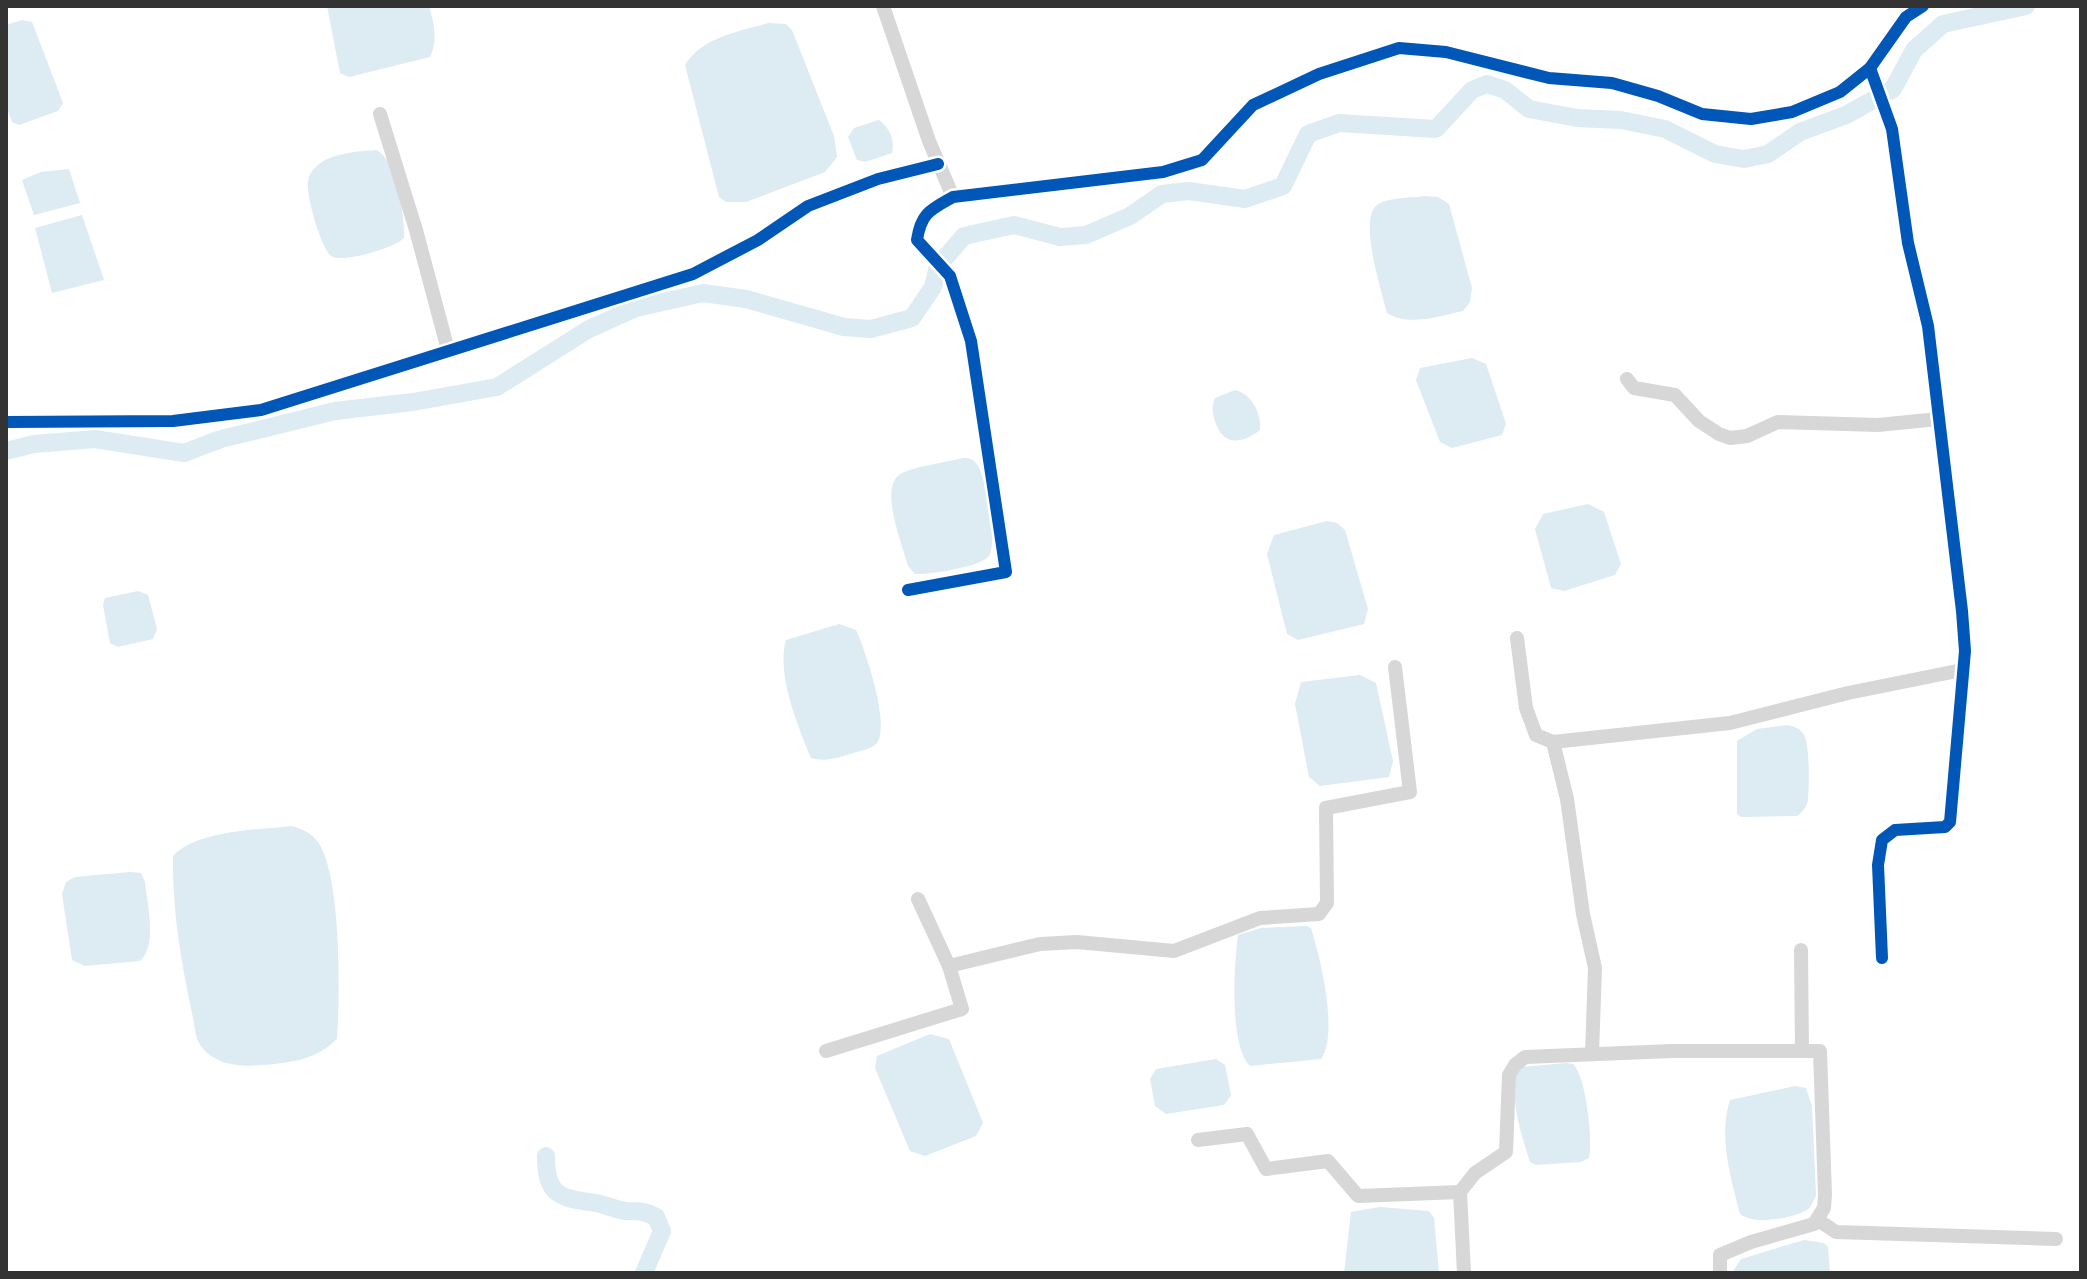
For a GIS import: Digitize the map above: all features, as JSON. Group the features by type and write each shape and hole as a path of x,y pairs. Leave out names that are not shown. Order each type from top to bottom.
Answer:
{"street":[{"path":"883,6 938,164 953,197"},
{"path":"908,590 1006,572 971,341 950,276 917,240 920,221 933,208 953,197 1163,172 1202,160 1253,105 1319,74 1399,48 1446,52 1549,78 1612,83 1658,96 1702,114 1751,119 1792,112 1840,92 1870,68 1906,17 1923,6"},
{"path":"1870,68 1892,129 1908,243 1928,326 1965,651 1950,822 1945,827 1895,830 1882,840 1880,847 1882,958"},
{"path":"380,114 416,230 448,350"},
{"path":"6,422 173,421 261,410 693,274 758,240 808,206 878,179 938,164"},
{"path":"1627,379 1634,388 1675,395 1699,421 1730,438 1747,436 1778,422 1878,425 1938,419"},
{"path":"1517,638 1526,708 1536,735 1553,742 1730,723 1848,693 1962,670"},
{"path":"949,966 1040,944 1077,942 1174,951 1260,918 1319,914 1327,903 1326,808 1410,792 1395,667"},
{"path":"1553,742 1567,799 1583,914 1595,968 1592,1054"},
{"path":"826,1051 962,1009 949,966 918,899"},
{"path":"1801,950 1802,1051"},
{"path":"1464,1273 1460,1192 1475,1173 1506,1152 1509,1075 1525,1057 1820,1051 1824,1208 1814,1224 1751,1242 1720,1255 1720,1273"},
{"path":"1198,1140 1247,1134 1266,1169 1328,1161 1358,1196 1460,1192"},
{"path":"1818,1220 1836,1232 2056,1239"}],"shaded area":[{"path":"327,6 429,6 435,38 430,57 349,77 340,73"},
{"path":"22,20 32,22 63,103 58,111 19,125 12,122 6,105 6,25"},
{"path":"768,23 786,24 792,30 834,136 837,157 825,172 746,202 726,202 719,197 685,65 711,42"},
{"path":"879,120 891,135 892,153 865,162 857,160 848,137 854,128"},
{"path":"377,150 390,165 395,177 404,238 370,253 348,258 333,257 324,246 313,214 308,188 312,171 329,158"},
{"path":"69,169 80,203 34,215 22,180 41,172"},
{"path":"1438,197 1449,204 1472,288 1470,302 1463,311 1424,319 1405,319 1387,313 1373,256 1370,225 1377,205 1387,200"},
{"path":"82,215 104,280 52,293 35,228"},
{"path":"1472,358 1486,364 1506,424 1502,435 1452,448 1440,442 1416,380 1420,368"},
{"path":"1235,390 1251,400 1257,411 1260,430 1245,439 1232,440 1221,434 1217,427 1213,405 1215,398"},
{"path":"963,458 973,460 981,473 990,512 991,550 988,557 975,564 915,574 908,566 894,516 892,490 895,480 909,470"},
{"path":"1588,504 1604,512 1621,564 1615,575 1564,591 1551,588 1535,529 1543,514"},
{"path":"1327,521 1337,523 1345,530 1368,609 1364,624 1298,640 1287,634 1267,554 1274,535"},
{"path":"138,591 148,595 157,629 153,639 118,647 110,643 103,605 105,598"},
{"path":"839,624 856,630 871,670 879,706 880,736 876,744 868,749 832,759 811,758 786,684 786,640"},
{"path":"1360,675 1376,683 1393,761 1389,777 1320,786 1309,777 1295,704 1301,682"},
{"path":"1788,725 1801,731 1806,740 1809,777 1805,808 1797,816 1741,817 1737,814 1737,741 1757,729"},
{"path":"292,826 319,843 328,865 336,913 339,969 337,1039 321,1052 294,1061 255,1066 220,1061 205,1051 196,1036 178,935 173,856 184,847 212,836"},
{"path":"141,873 145,882 150,935 145,954 140,961 85,966 72,960 62,894 66,882 75,877"},
{"path":"1261,928 1311,928 1326,995 1326,1047 1321,1059 1250,1066 1243,1056 1236,1023 1238,935"},
{"path":"930,1034 949,1039 983,1123 976,1136 925,1156 910,1151 875,1068 877,1056"},
{"path":"1216,1059 1225,1065 1231,1095 1224,1105 1166,1114 1155,1106 1150,1079 1156,1069"},
{"path":"1573,1064 1582,1081 1589,1124 1589,1158 1581,1162 1536,1165 1530,1162 1520,1127 1515,1101 1516,1077 1520,1067"},
{"path":"1795,1086 1806,1088 1812,1106 1816,1195 1809,1208 1798,1214 1772,1220 1746,1217 1740,1214 1727,1157 1725,1128 1730,1100"},
{"path":"1380,1207 1429,1211 1434,1218 1439,1273 1344,1273 1351,1212"},
{"path":"1804,1240 1824,1243 1828,1247 1830,1273 1732,1273 1741,1259"}],"waterway":[{"path":"6,451 34,444 95,439 184,453 221,439 335,411 413,402 497,387 589,329 636,308 703,293 746,299 844,327 871,329 912,318 933,287 938,266 964,236 1014,225 1060,237 1086,235 1130,216 1162,194 1189,191 1245,199 1283,186 1308,134 1339,123 1436,129 1472,90 1487,84 1505,90 1529,109 1577,118 1621,120 1665,129 1715,154 1744,159 1768,154 1800,132 1846,115 1893,89 1914,50 1943,24 2026,6"},
{"path":"546,1156 549,1180 553,1188 565,1197 645,1212 656,1217 662,1231 644,1273"}],"cycle path":[{"path":"908,590 1006,572 971,341 950,276 917,240 924,218 945,201 953,197 1163,172 1202,160 1253,105 1319,74 1399,48 1446,52 1549,78 1612,83 1658,96 1702,114 1751,119 1792,112 1840,92 1870,68 1906,17 1923,6"},
{"path":"1870,68 1892,129 1908,243 1928,326 1965,651 1950,822 1945,827 1895,830 1882,840 1878,865 1882,958"},
{"path":"6,422 173,421 261,410 693,274 758,240 808,206 878,179 938,164"}]}
